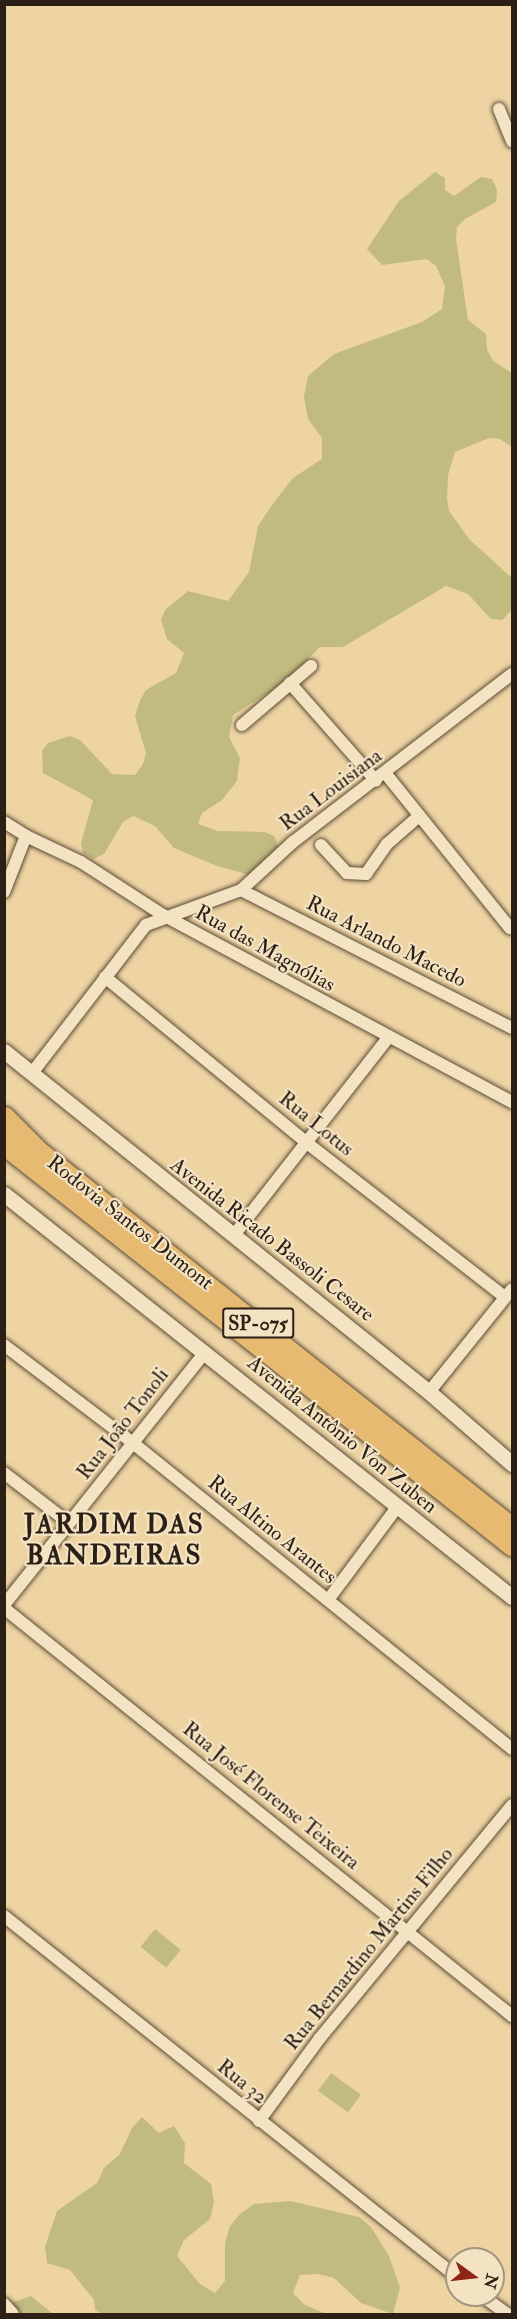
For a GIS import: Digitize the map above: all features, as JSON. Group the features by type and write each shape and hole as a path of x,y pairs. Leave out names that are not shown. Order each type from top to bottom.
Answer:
{"highway":[{"name":"Rodovia Santos Dumont","path":"4,1117 40,1153 513,1528"},
{"name":"Rodovia Santos Dumont","path":"4,1144 513,1545"}],"street":[{"path":"499,109 513,142"},
{"path":"242,725 311,666"},
{"name":"Rua Louisiana","path":"163,915 189,911 241,890 293,842 381,778 513,674"},
{"path":"290,683 419,816 510,928"},
{"path":"321,845 347,873 366,874 387,844 419,816"},
{"name":"Rua das Magnólias","path":"4,822 26,836 81,862 163,915 388,1038 513,1102"},
{"path":"4,892 26,836"},
{"name":"Rua Arlando Macedo","path":"241,890 513,1028"},
{"path":"32,1073 146,925 163,915"},
{"name":"Rua Lotus","path":"105,977 306,1143 509,1293"},
{"path":"234,1235 388,1038"},
{"name":"Avenida Ricado Bassoli Cesare","path":"4,1051 511,1460"},
{"name":"Avenida Antônio Von Zuben","path":"4,1194 513,1597"},
{"path":"429,1392 509,1293"},
{"name":"Rua Altino Arantes","path":"4,1345 133,1443 513,1749"},
{"name":"Rua João Tonoli","path":"4,1606 205,1352"},
{"path":"4,1473 69,1524"},
{"path":"328,1600 398,1506"},
{"name":"Rua José Florense Teixeira","path":"4,1606 513,2016"},
{"name":"Rua Bernardino Martins Filho","path":"260,2121 408,1931 513,1804"},
{"name":"Rua 32","path":"4,1916 445,2267"},
{"path":"4,2304 13,2314"}],"shaded area":[{"path":"435,172 445,178 445,190 454,196 481,177 492,179 497,190 496,202 465,219 457,227 456,239 468,320 486,334 487,350 493,361 512,373 512,447 500,439 489,438 455,452 448,475 447,499 449,511 469,539 512,578 511,611 502,620 491,619 468,594 446,586 343,647 320,647 285,682 233,715 229,737 240,758 237,781 222,800 202,813 198,824 218,831 264,832 274,836 279,847 272,864 250,875 217,866 174,848 155,826 133,816 123,822 104,854 93,859 83,853 81,843 93,800 43,773 42,751 48,743 70,736 80,740 112,774 135,775 143,764 146,753 135,716 140,700 146,690 176,673 184,653 167,639 161,620 165,610 188,591 228,601 249,572 258,526 293,478 322,459 322,438 308,419 304,397 308,376 334,354 422,322 442,309 445,286 436,266 427,259 382,265 367,249 399,201"},
{"path":"155,1929 181,1950 166,1968 141,1947"},
{"path":"331,2073 361,2095 348,2113 318,2091"},
{"path":"142,2117 159,2133 174,2126 185,2143 184,2163 211,2184 214,2202 210,2219 184,2240 177,2256 200,2284 215,2293 225,2281 225,2243 230,2226 240,2214 254,2204 290,2201 359,2217 371,2227 389,2256 400,2288 393,2314 361,2303 334,2278 318,2274 300,2275 293,2293 305,2305 327,2314 102,2314 95,2310 94,2300 70,2270 47,2263 45,2247 57,2211 97,2183 104,2168 120,2154 132,2128"},
{"path":"31,2296 53,2314 13,2314 13,2302"}],"district":[{"name":"JARDIM DAS BANDEIRAS","path":"114,1540"}]}
